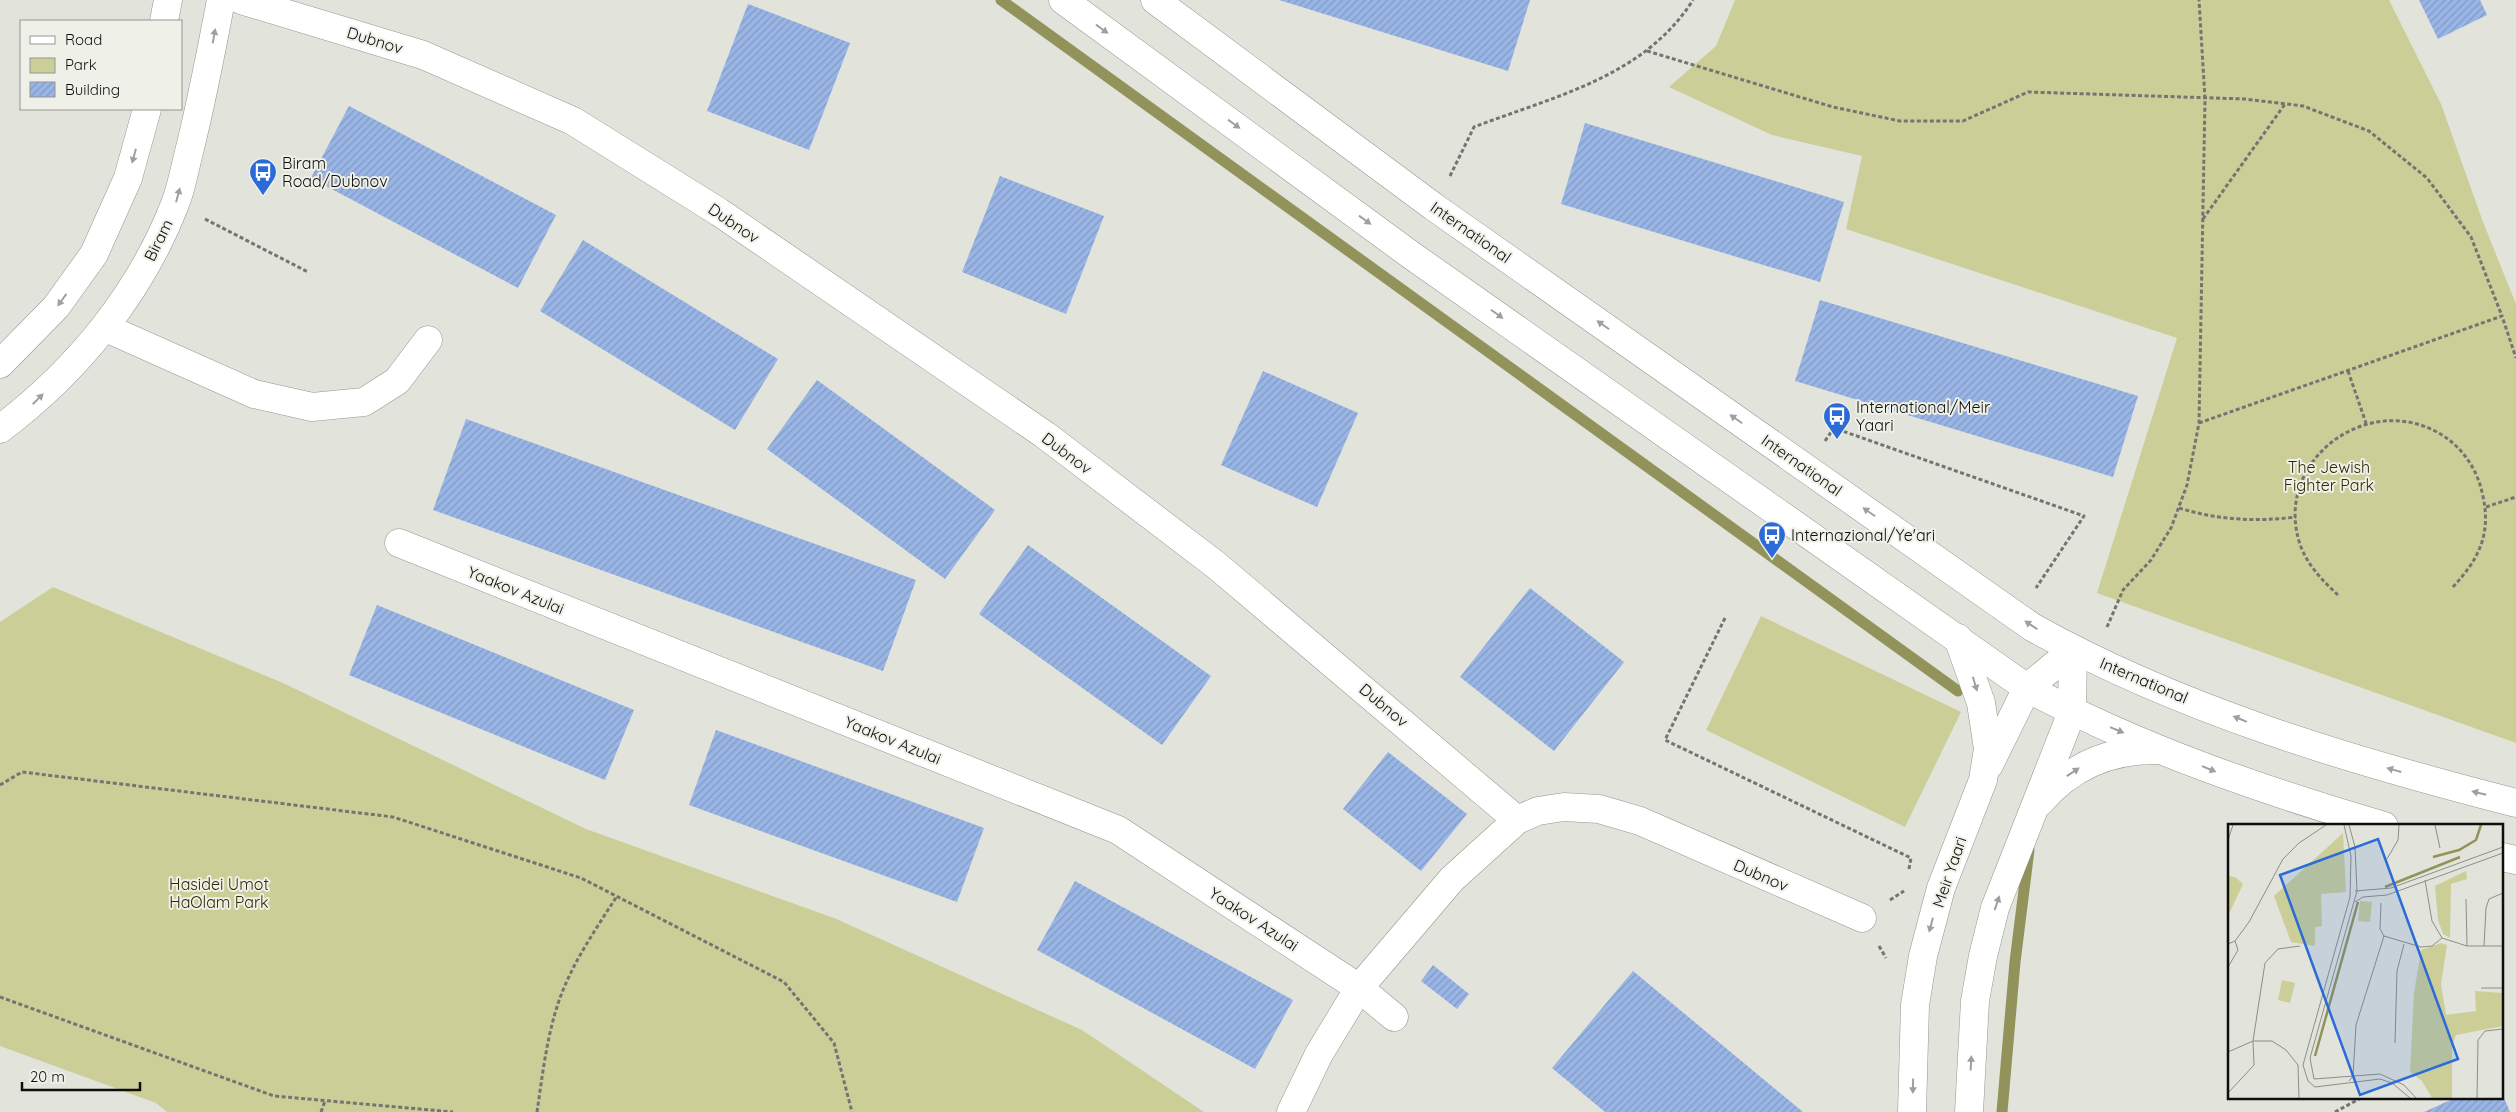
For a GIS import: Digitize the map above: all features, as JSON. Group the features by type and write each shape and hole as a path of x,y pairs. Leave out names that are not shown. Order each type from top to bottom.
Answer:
{"street":[{"path":"164,20 168,0"},
{"name":"Biram","path":"0,429 35,403 106,328 141,276 176,203 202,102 221,0"},
{"name":"Dubnov","path":"241,0 423,55 564,117 718,212 1045,435 1216,565 1517,820 1538,812 1564,807 1599,809 1640,821 1862,918"},
{"path":"1063,0 1411,255 2027,688 2072,712 2287,798 2377,824"},
{"name":"International","path":"1155,0 1434,207 2017,616 2084,655 2272,732 2379,766 2516,803"},
{"path":"0,364 56,308 94,254 128,178 147,110"},
{"path":"106,328 254,394 312,408 364,402 397,381 428,340"},
{"name":"Yaakov Azulai","path":"399,543 1118,830 1360,988 1394,1017"},
{"name":"Meir Yaari","path":"1912,1112 1915,1004 1923,956 1941,888 1983,780 1988,749 1986,726 1972,673 1958,638"},
{"path":"1983,780 2027,688 2084,655"},
{"path":"1969,1112 1975,1009 1983,956 1995,908 2072,712 2084,655"},
{"path":"2028,820 2051,789 2072,772 2094,761 2135,750 2164,750"},
{"path":"1290,1112 1319,1054 1360,988 1452,879 1517,820"}],"path":[{"path":"1434,207 1474,127 1608,76 1647,51 1667,32 1693,0"},
{"path":"2084,655 2123,590 2151,560 2171,528 2187,485 2199,423 2205,99 2199,0"},
{"path":"1647,51 1833,107 1900,120 1964,121 2028,92 2245,99 2303,106 2369,132 2427,178 2471,238 2502,316 2516,358"},
{"path":"2203,219 2285,104"},
{"path":"176,203 308,272"},
{"path":"2199,423 2502,316"},
{"path":"2348,371 2366,423"},
{"path":"2338,595 2315,574 2301,547 2296,517 2300,486 2315,458 2338,436 2366,423 2394,419 2422,424 2446,437 2466,456 2480,480 2486,507 2484,537 2472,566 2452,588"},
{"path":"1834,428 2084,516 2017,616"},
{"path":"2486,507 2516,497"},
{"path":"2179,508 2206,516 2228,519 2262,521 2296,517"},
{"path":"1725,618 1665,740 1910,858 1909,873"},
{"path":"0,785 22,772 393,817 581,878 784,982 834,1044 852,1112"},
{"path":"537,1112 543,1067 556,1009 579,954 617,896"},
{"path":"0,997 274,1096 453,1112"},
{"path":"2334,1112 2357,1100"},
{"path":"321,1112 325,1101"}],"green space":[{"name":"The Jewish Fighter Park","path":"1735,0 2389,0 2441,104 2483,222 2516,304 2516,743 2097,593 2177,338 1846,229 1862,156 1772,135 1669,87 1716,46"},
{"name":"Hasidei Umot HaOlam Park","path":"53,587 283,683 586,829 834,918 1082,1030 1204,1112 167,1112 156,1103 0,1046 0,622"},
{"path":"1761,616 1961,712 1905,827 1706,730"}],"building":[{"path":"1279,0 1530,0 1508,71"},
{"path":"2419,0 2480,0 2487,15 2438,39"},
{"path":"748,4 850,43 809,150 707,111"},
{"path":"349,106 556,215 518,288 311,178"},
{"path":"1585,123 1844,202 1820,282 1561,204"},
{"path":"1000,176 1104,216 1066,314 962,272"},
{"path":"583,240 778,359 735,430 540,311"},
{"path":"1820,300 2138,396 2113,477 1795,381"},
{"path":"1263,371 1358,413 1317,507 1221,465"},
{"path":"817,380 995,510 945,579 767,449"},
{"path":"466,419 916,580 883,671 433,510"},
{"path":"1028,545 1211,676 1162,745 979,614"},
{"path":"1530,588 1624,662 1554,751 1460,677"},
{"path":"377,605 634,710 605,780 349,675"},
{"path":"716,730 984,828 957,902 689,805"},
{"path":"1388,752 1467,814 1421,871 1343,809"},
{"path":"1075,881 1293,1000 1255,1069 1037,950"},
{"path":"1433,965 1469,994 1457,1009 1421,981"},
{"path":"1633,971 1803,1112 1605,1112 1552,1068"},
{"path":"2504,1098 2510,1112 2424,1112 2451,1100 2504,1100"}],"waterway":[{"path":"1001,0 1958,691"},
{"path":"2002,1112 2015,962 2029,850"}],"place":[{"name":"Biram Road/Dubnov","path":"263,196"},
{"name":"International/Meir Yaari","path":"1837,440"},
{"name":"Internazional/Ye'ari","path":"1772,559"}]}
